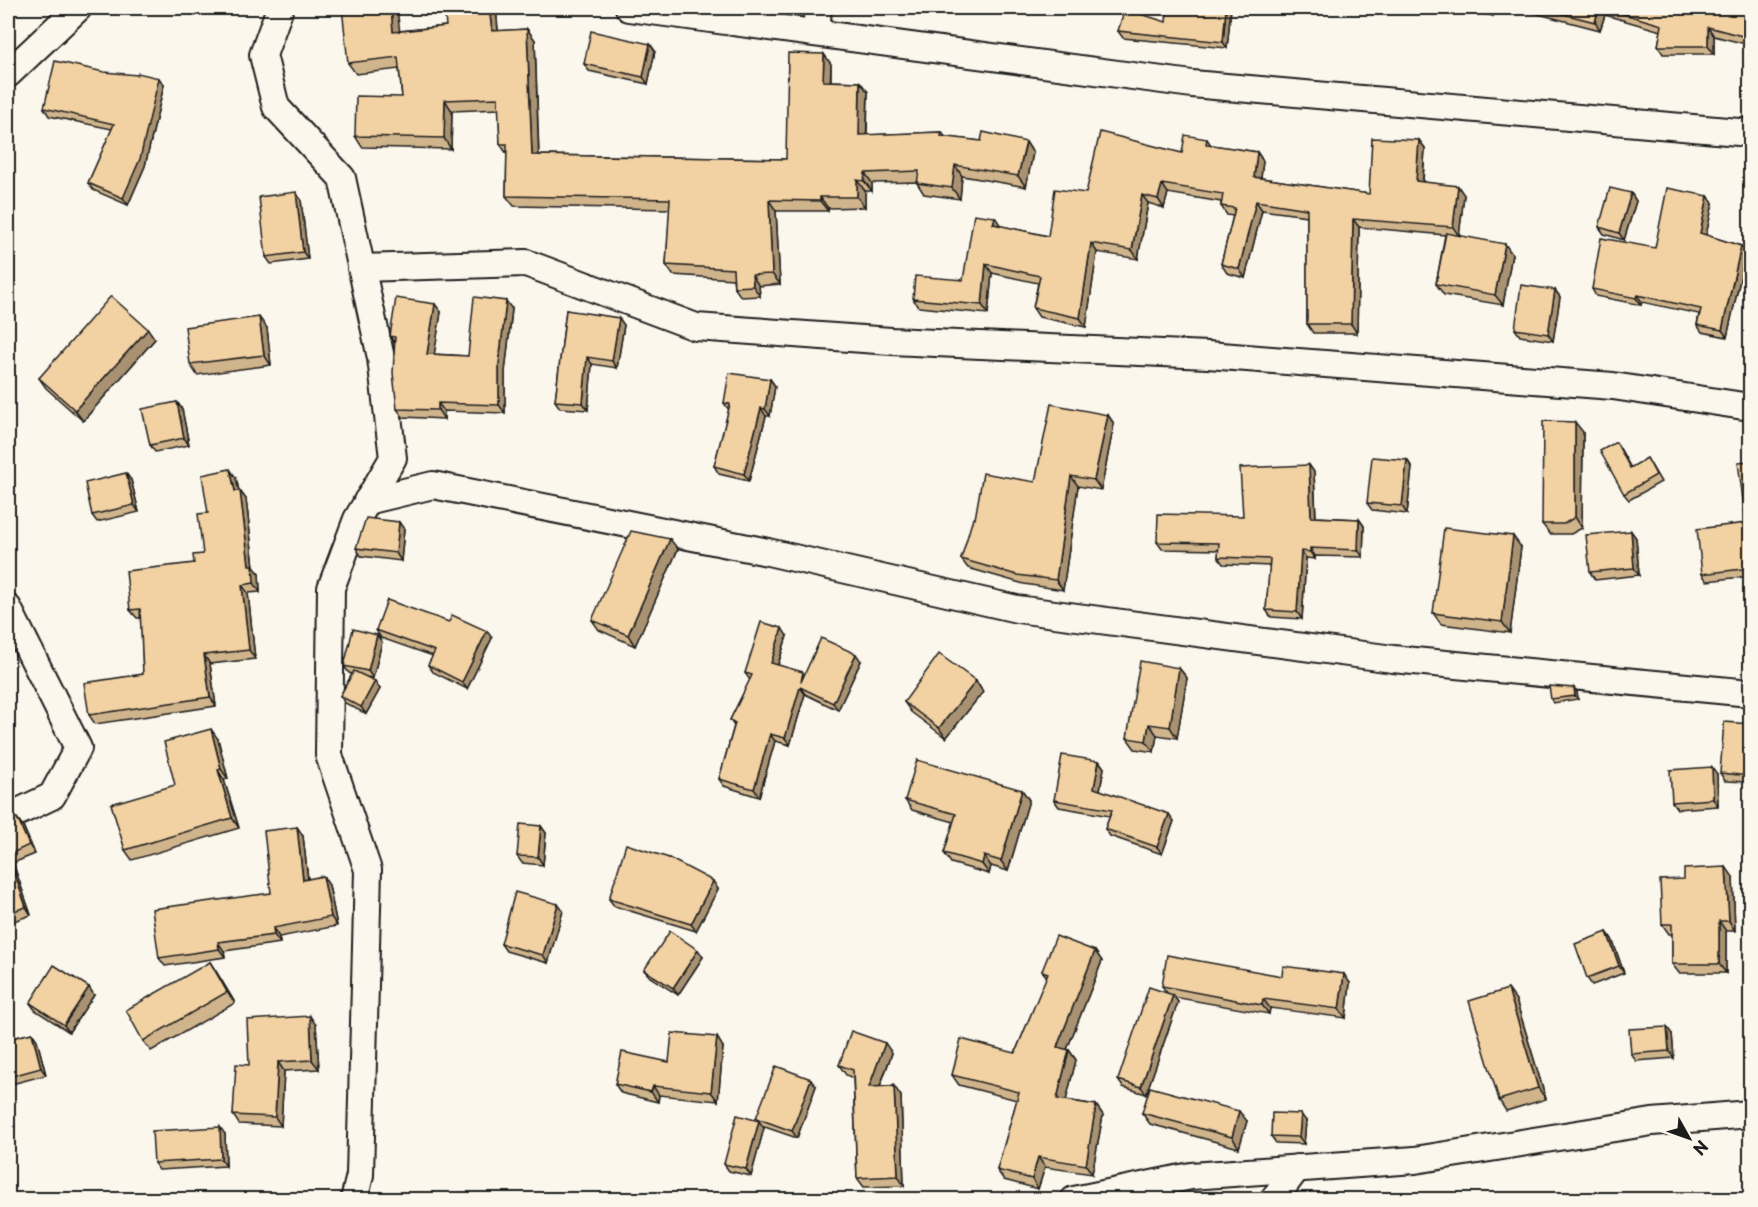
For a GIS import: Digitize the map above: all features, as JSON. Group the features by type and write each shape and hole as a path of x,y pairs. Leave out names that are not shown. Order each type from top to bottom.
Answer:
{"street":[{"path":"8,74 78,8"},
{"path":"280,8 263,55 276,107 342,178 381,358 393,458 357,519 331,588 329,755 368,870 360,1175 354,1200"},
{"path":"629,8 1192,84 1750,133"},
{"path":"816,33 818,8"},
{"path":"361,268 526,263 696,327 891,341 1208,354 1613,386 1750,407"},
{"path":"367,501 433,485 768,552 1017,609 1393,659 1750,693"},
{"path":"8,608 78,748 52,796 8,817"},
{"path":"1074,1200 1191,1176 1415,1160 1652,1122 1750,1114"},
{"path":"1273,1200 1297,1168"}],"building":[{"path":"342,8 391,8 393,32 446,26 444,8 489,8 492,31 527,29 532,155 786,159 788,53 824,54 823,81 860,82 859,135 942,132 941,136 981,141 983,132 1026,142 1018,176 955,165 952,188 917,183 919,171 865,173 864,181 857,180 857,197 820,197 820,201 769,200 772,274 752,275 753,286 734,287 733,269 666,265 670,199 506,196 507,144 500,144 498,98 445,100 444,138 355,136 356,96 402,97 398,57 348,63"},
{"path":"1189,8 1226,8 1223,42 1118,31 1125,9 1166,22 1167,10 1188,11"},
{"path":"1540,8 1599,8 1595,22"},
{"path":"1603,8 1750,8 1750,38 1708,27 1708,46 1658,46 1662,25"},
{"path":"591,31 650,44 643,77 584,64"},
{"path":"55,61 104,72 137,75 138,73 159,78 140,159 123,198 88,183 114,124 44,108"},
{"path":"1100,132 1182,153 1185,135 1207,139 1206,144 1257,152 1254,177 1369,194 1372,138 1419,140 1416,181 1458,186 1453,227 1353,219 1351,324 1307,324 1307,209 1256,201 1239,269 1221,264 1235,208 1221,206 1223,194 1162,184 1158,199 1142,195 1132,250 1091,243 1080,318 1033,308 1040,276 986,264 982,305 913,299 915,276 963,280 974,214 995,217 993,224 1048,236 1055,189 1086,193"},
{"path":"1610,188 1631,193 1619,233 1599,227"},
{"path":"1667,188 1708,196 1700,233 1741,246 1722,330 1697,325 1701,309 1637,295 1636,298 1592,289 1601,238 1655,248"},
{"path":"296,192 303,252 266,257 259,197"},
{"path":"1446,233 1505,244 1495,295 1436,284"},
{"path":"1521,285 1555,290 1548,334 1515,329"},
{"path":"111,296 148,329 75,410 39,378"},
{"path":"474,297 506,301 499,364 499,405 438,403 438,410 397,409 393,373 395,337 390,336 396,298 435,304 427,354 468,356"},
{"path":"566,310 619,318 612,361 587,357 583,403 555,401"},
{"path":"259,317 264,355 190,364 185,327"},
{"path":"729,373 770,379 765,409 761,408 744,474 714,466 730,404 724,403"},
{"path":"177,402 184,438 150,445 142,409"},
{"path":"1051,404 1108,415 1094,480 1071,476 1056,580 1017,575 961,559 973,518 975,519 983,473 1035,482"},
{"path":"1543,421 1575,422 1575,517 1564,524 1542,524"},
{"path":"1616,442 1630,468 1647,458 1656,475 1624,494 1600,451"},
{"path":"1372,457 1407,460 1402,506 1367,503"},
{"path":"1750,461 1750,568 1702,574 1697,529 1746,523 1738,462"},
{"path":"1309,465 1311,517 1359,519 1358,550 1310,548 1310,552 1301,551 1297,612 1266,610 1270,559 1218,557 1219,543 1157,542 1158,514 1243,516 1240,468"},
{"path":"230,469 235,491 240,491 249,565 253,565 254,583 242,585 249,650 204,655 210,697 89,715 84,683 143,674 140,609 130,610 126,571 194,563 193,555 203,554 198,514 208,513 202,475"},
{"path":"126,473 134,505 92,515 85,483"},
{"path":"366,518 399,522 396,553 356,548"},
{"path":"1444,528 1513,536 1502,622 1433,613"},
{"path":"631,531 670,539 628,635 592,620"},
{"path":"1631,531 1634,568 1590,572 1586,535"},
{"path":"387,600 449,622 452,615 487,631 462,682 428,665 435,651 376,630"},
{"path":"761,622 782,628 771,663 803,672 801,682 821,638 856,654 833,703 800,687 785,738 770,734 754,789 719,779 735,723 730,720 752,675 745,673"},
{"path":"353,629 377,635 368,671 344,666"},
{"path":"939,654 976,681 939,728 904,702"},
{"path":"1140,661 1179,668 1170,727 1149,724 1146,741 1127,738"},
{"path":"354,671 375,681 361,707 340,696"},
{"path":"1549,686 1574,688 1575,696 1551,699"},
{"path":"1724,722 1750,724 1750,776 1720,773"},
{"path":"211,729 221,769 218,770 232,818 125,850 111,804 175,785 164,742"},
{"path":"1062,755 1099,761 1094,788 1169,814 1157,847 1105,829 1112,810 1054,800"},
{"path":"917,760 1022,790 1001,861 984,856 982,864 944,853 956,814 905,800"},
{"path":"1712,767 1713,799 1672,802 1670,770"},
{"path":"17,818 29,845 8,855 8,822"},
{"path":"520,824 541,826 538,857 517,856"},
{"path":"297,827 303,880 323,876 331,917 273,928 274,935 218,942 219,949 159,958 152,909 271,893 264,831"},
{"path":"626,844 669,858 713,881 691,924 609,899"},
{"path":"8,855 26,907 8,913"},
{"path":"1726,867 1729,921 1719,921 1719,964 1672,964 1672,924 1662,924 1660,880 1684,879 1684,869"},
{"path":"515,892 558,904 543,955 501,944"},
{"path":"670,931 698,950 673,988 644,970"},
{"path":"1607,932 1619,966 1587,978 1575,944"},
{"path":"1056,936 1095,951 1057,1047 1069,1050 1057,1099 1096,1105 1086,1165 1038,1157 1032,1179 997,1170 1019,1092 952,1075 961,1039 1015,1053 1048,973 1042,971"},
{"path":"1167,955 1282,976 1283,966 1344,974 1339,1009 1263,999 1262,1005 1162,986"},
{"path":"210,962 227,992 143,1041 126,1010"},
{"path":"54,965 89,987 64,1025 30,1003"},
{"path":"1149,987 1173,995 1141,1087 1118,1080"},
{"path":"1508,989 1538,1088 1499,1100 1469,1001"},
{"path":"310,1016 312,1060 278,1062 275,1117 233,1115 236,1064 249,1065 247,1020"},
{"path":"1667,1027 1669,1051 1631,1054 1629,1029"},
{"path":"851,1031 885,1043 869,1087 894,1086 898,1176 857,1178 853,1070 839,1065"},
{"path":"32,1033 41,1068 8,1077 8,1039"},
{"path":"672,1033 717,1037 711,1092 653,1086 651,1092 615,1084 622,1052 669,1062"},
{"path":"776,1066 811,1079 792,1131 756,1118"},
{"path":"1150,1087 1239,1111 1232,1137 1142,1113"},
{"path":"1272,1113 1301,1114 1299,1137 1271,1136"},
{"path":"737,1115 759,1121 746,1169 724,1164"},
{"path":"220,1127 221,1159 154,1163 152,1131"}]}
